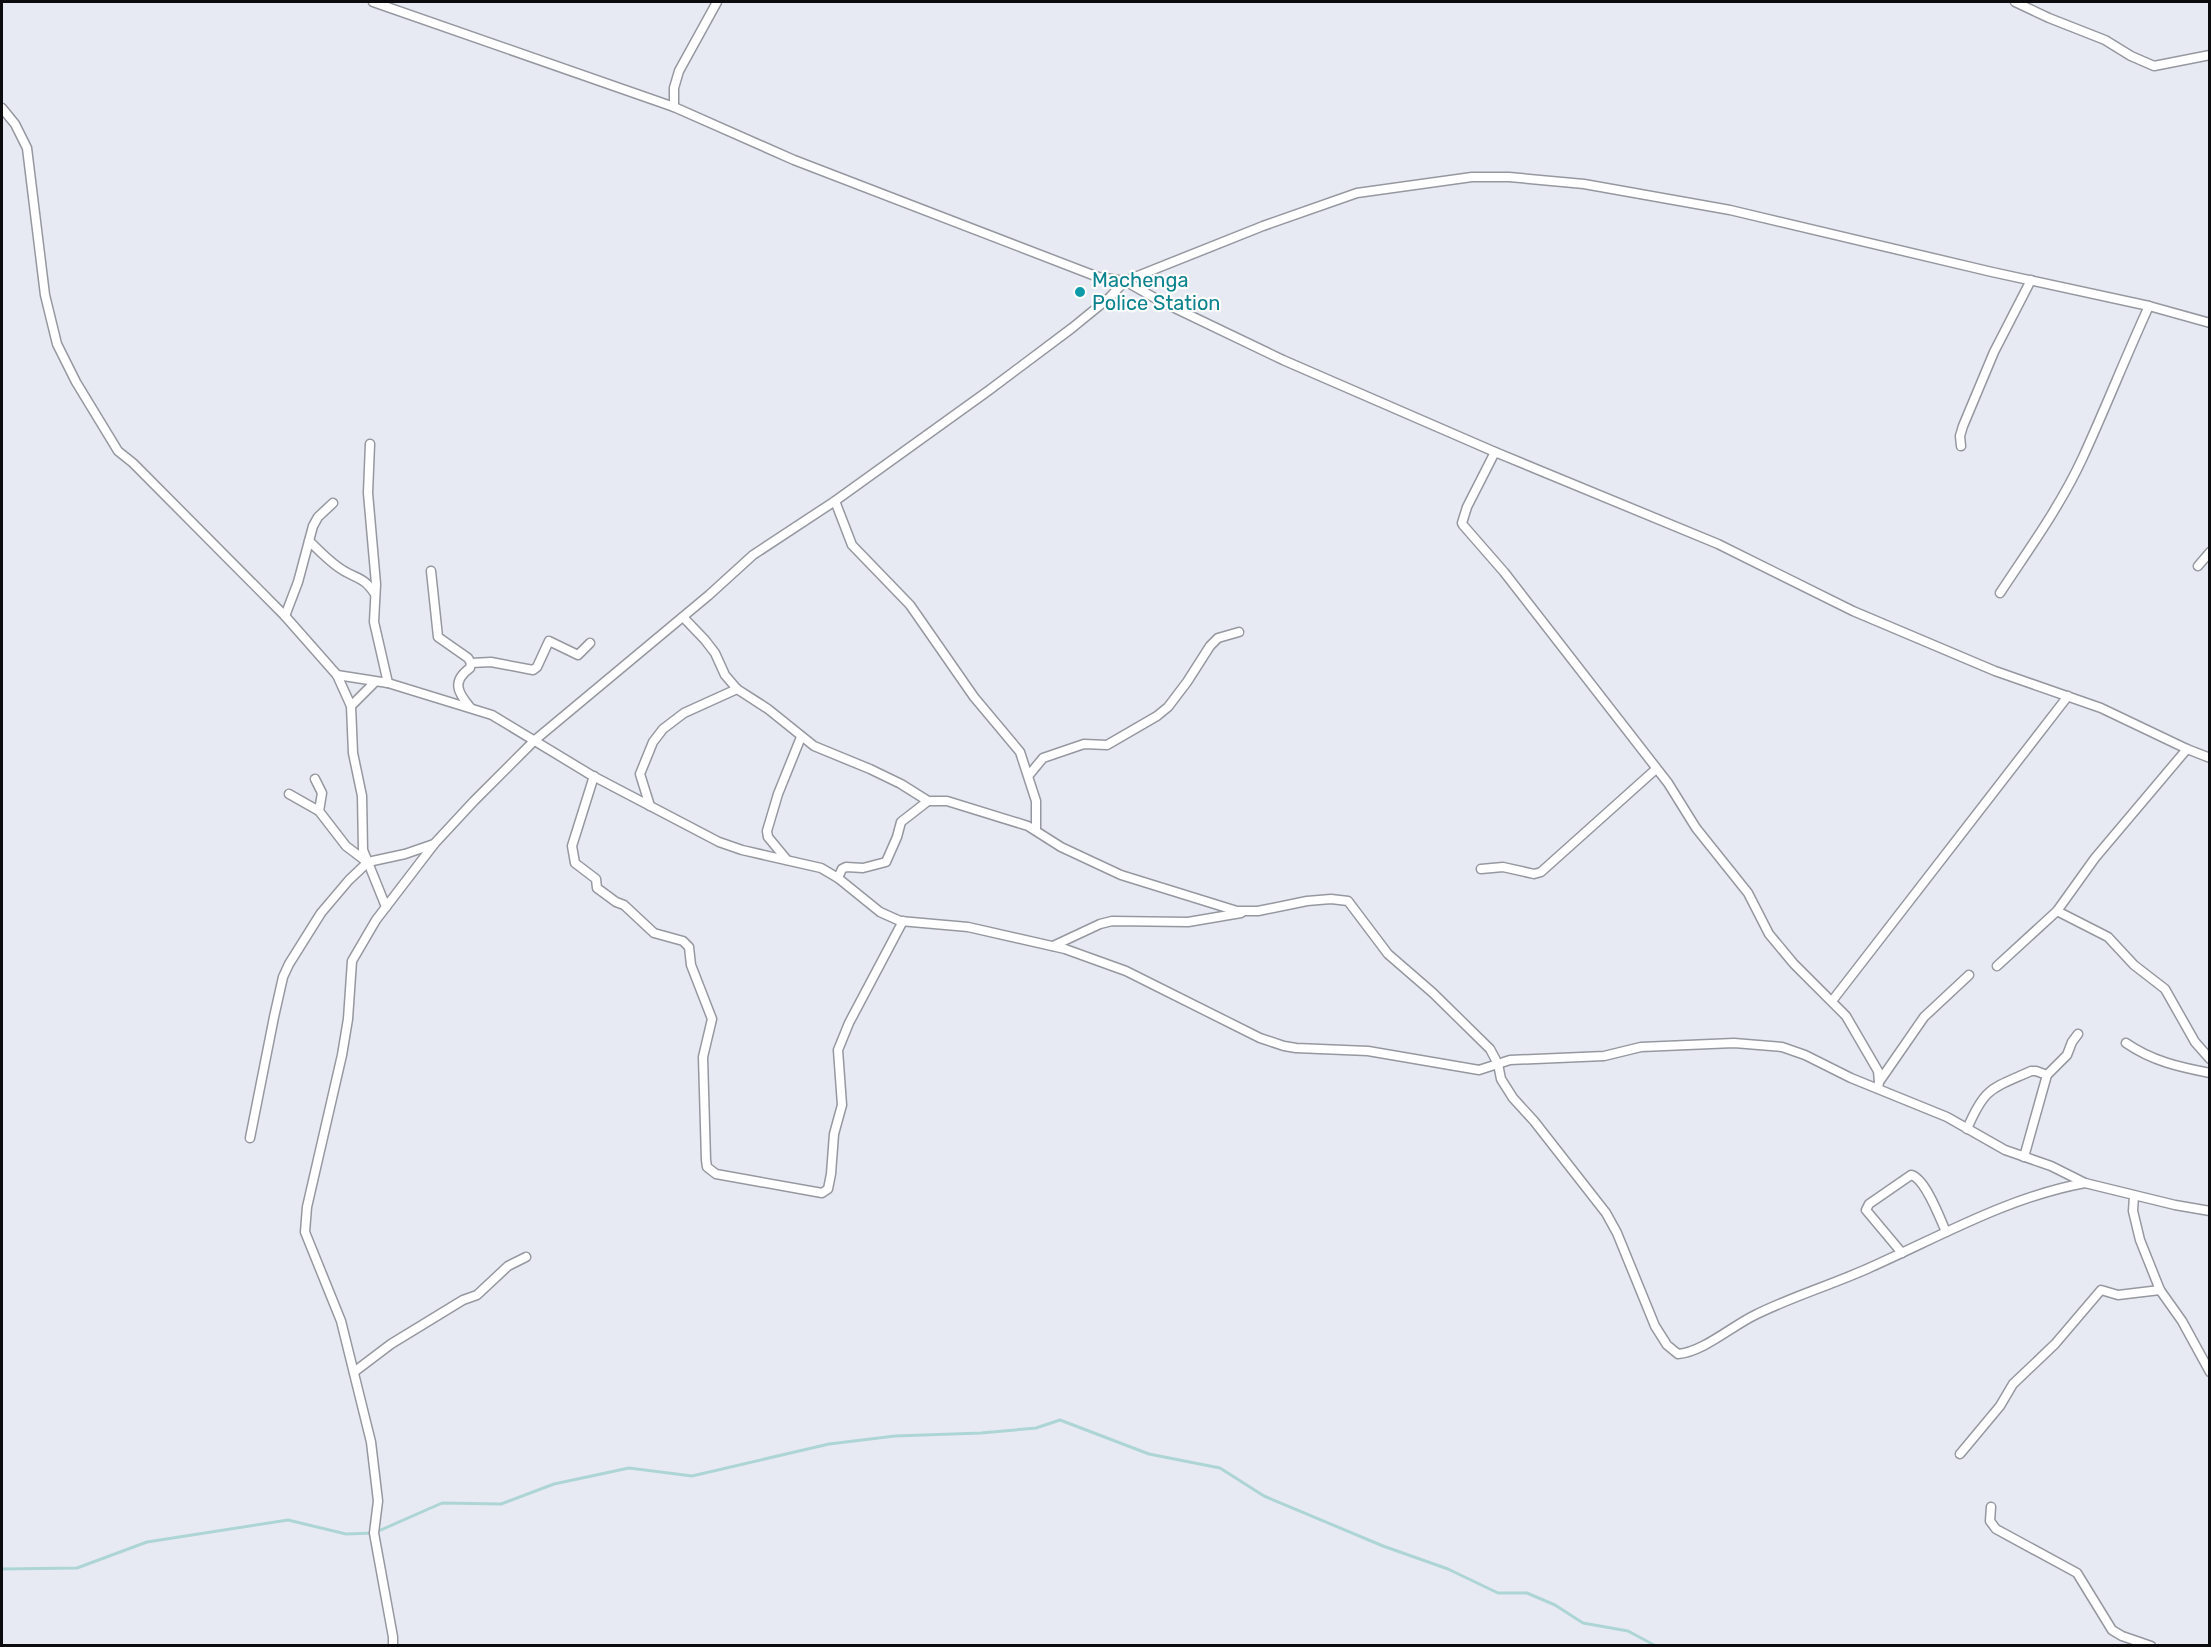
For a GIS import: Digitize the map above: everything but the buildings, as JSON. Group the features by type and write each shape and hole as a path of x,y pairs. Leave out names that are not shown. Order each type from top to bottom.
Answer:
{"street":[{"path":"373,2 674,107 794,160 1098,277 1125,281 1160,301 1283,360 1495,452 1718,544 1853,611 1995,671 2127,719 2210,758"},
{"path":"674,107 674,88 679,71 717,2"},
{"path":"2015,2 2105,40 2131,56 2154,66 2210,55"},
{"path":"2,108 15,124 27,148 45,295 53,331 63,359 118,451 285,616 337,675 351,706 353,753 362,796 363,850 386,907"},
{"path":"393,1646 374,1533 378,1501 371,1442 341,1321 305,1232 306,1218 342,1055 348,1019 352,962 386,907 435,843 535,740 683,617 753,555 835,501 1072,328 1110,297 1125,281 1263,226 1357,193 1472,177 1509,177 1584,184 1730,210 1992,272 2149,306 2210,323"},
{"path":"1961,446 1960,436 1963,426 1994,351 2031,280"},
{"path":"2000,593 2059,502 2083,458 2149,306"},
{"path":"370,444 368,492 376,595 374,622 387,683"},
{"path":"1495,452 1467,507 1463,525 1504,572 1668,783 1696,828 1748,892 1769,934 1846,1016 1878,1071 1878,1085"},
{"path":"835,501 852,545 910,605 974,697 1020,752 1036,801 1036,830"},
{"path":"285,616 298,582 313,526 318,517 333,503"},
{"path":"309,541 345,572 356,575 376,595"},
{"path":"2198,566 2210,552"},
{"path":"431,571 438,637 468,658 471,663 470,668 462,674 458,687 461,696 470,708"},
{"path":"683,617 715,653 725,675 737,689 768,709 801,737 826,753 870,769 901,784 928,801 947,801 1036,830 1061,847 1121,875 1215,905 1248,912"},
{"path":"1029,775 1043,758 1084,744 1107,745 1157,716 1168,707 1187,682 1210,646 1218,638 1239,632"},
{"path":"471,663 491,662 533,670 537,667 549,641 578,655 590,644"},
{"path":"337,675 387,683 498,718 594,776 719,842 742,850 821,868 838,878 880,912 903,921 968,927 1053,946 1126,971 1260,1038 1284,1046 1368,1051 1479,1070 1510,1060 1604,1056 1641,1047 1751,1044 1782,1047 1805,1055 1851,1078 1878,1085 1947,1117 2005,1150 2051,1166 2085,1184 2210,1211"},
{"path":"351,706 375,682"},
{"path":"650,806 640,774 653,742 663,729 684,713 737,689"},
{"path":"1832,1001 2068,696"},
{"path":"787,860 768,837 767,831 778,794 801,737"},
{"path":"1997,966 2057,911 2084,872 2187,749"},
{"path":"1481,869 1503,867 1534,874 1541,872 1656,769"},
{"path":"594,776 572,846 573,859 596,879 597,888 624,905 654,933 683,941 689,947 691,965 712,1019 703,1057 703,1094 707,1167 716,1174 822,1193 828,1189 834,1134 843,1105 838,1050 849,1023 903,921"},
{"path":"315,779 322,793 319,810"},
{"path":"289,794 319,810 346,846 368,862"},
{"path":"838,878 842,869 846,867 863,868 886,862 901,822 928,801"},
{"path":"250,1138 283,977 289,964 321,914 349,880 368,862 405,854 435,843"},
{"path":"1053,946 1100,924 1112,921 1188,922 1306,901 1331,899 1348,901 1388,954 1433,993 1490,1049 1498,1064 1501,1079 1513,1098 1534,1120 1606,1213 1617,1233 1655,1326 1667,1345 1678,1354 1685,1354 1754,1315 1902,1253 1946,1232 2054,1190 2085,1184"},
{"path":"2057,911 2108,936 2134,965 2165,989 2196,1042 2207,1056"},
{"path":"1878,1085 1924,1017 1969,975"},
{"path":"2024,1157 2047,1075 2067,1055 2072,1042 2078,1035"},
{"path":"2126,1043 2143,1055 2180,1068 2210,1073"},
{"path":"2207,1056 2210,1045"},
{"path":"1967,1129 1977,1105 1993,1088 2031,1071 2047,1075"},
{"path":"1902,1253 1866,1210 1869,1204 1911,1175 1917,1178 1927,1192 1946,1232"},
{"path":"2134,1196 2133,1211 2140,1240 2160,1290 2182,1321 2210,1372"},
{"path":"354,1372 391,1344 463,1300 477,1295 508,1266 526,1257"},
{"path":"1960,1454 2000,1406 2013,1384 2055,1344 2101,1290 2118,1295 2160,1290"},
{"path":"1991,1507 1990,1521 1996,1529 2077,1573 2112,1630 2121,1636 2151,1646"}],"waterway":[{"path":"2,1569 77,1568 147,1542 288,1520 346,1534 374,1533 442,1503 501,1504 554,1484 629,1468 692,1476 829,1444 895,1436 981,1433 1036,1428 1060,1420 1149,1454 1220,1468 1264,1496 1383,1546 1448,1569 1498,1593 1527,1593 1555,1605 1583,1623 1628,1631 1656,1646"}],"place":[{"name":"Machenga Police Station","path":"1080,292"}]}
